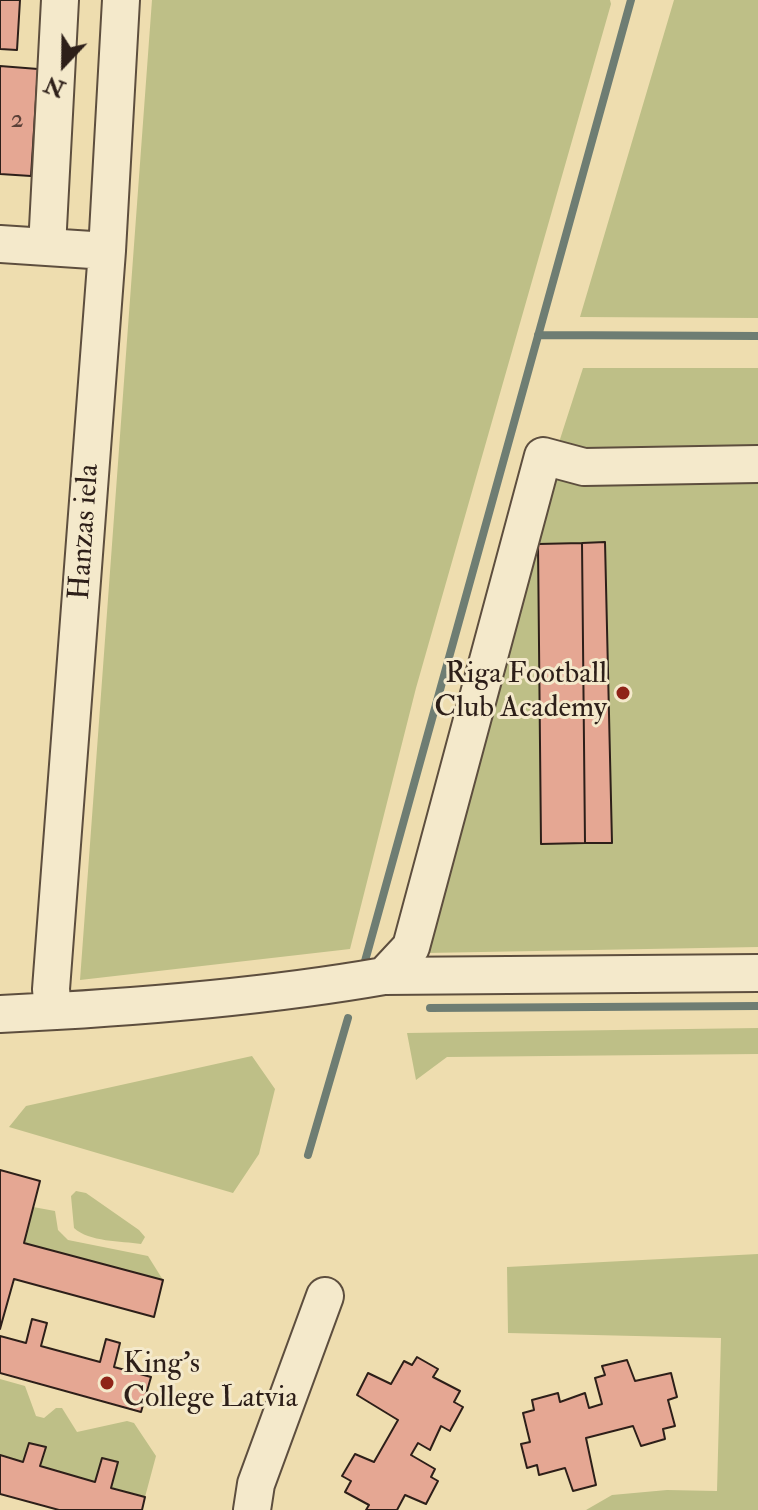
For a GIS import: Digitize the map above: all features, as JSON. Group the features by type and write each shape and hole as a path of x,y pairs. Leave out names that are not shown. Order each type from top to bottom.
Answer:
{"street":[{"path":"47,247 60,0"},
{"name":"Hanzas iela","path":"53,1011 51,989 107,251 121,0"},
{"path":"0,244 107,251"},
{"path":"384,976 411,947 543,456 584,467 758,464"},
{"path":"0,1014 329,985 384,976 758,973"},
{"path":"252,1510 256,1484 325,1296"}],"green space":[{"path":"152,0 610,0 611,4 416,688 350,949 80,980"},
{"path":"674,0 758,0 758,318 580,317"},
{"name":"Riga Football Club Academy","path":"583,368 758,368 758,947 426,953 542,495"},
{"path":"758,1028 758,1054 447,1057 416,1080 407,1033"},
{"path":"252,1056 275,1089 259,1154 233,1193 9,1127 26,1106"},
{"path":"76,1191 86,1193 139,1230 145,1237 141,1244 80,1233 74,1228 71,1196"},
{"path":"33,1207 55,1211 58,1230 68,1240 148,1256 163,1280 24,1243"},
{"path":"758,1254 758,1510 586,1510 612,1495 667,1490 717,1491 721,1338 508,1333 507,1267"},
{"path":"0,1379 25,1386 36,1416 44,1418 56,1408 62,1408 77,1432 127,1421 134,1423 156,1456 145,1497 111,1488 118,1462 102,1458 95,1482 40,1466 45,1448 29,1443 23,1462 0,1455"}],"building":[{"path":"0,0 20,0 17,50 0,49"},
{"path":"0,66 38,69 31,176 0,174"},
{"path":"605,542 612,843 585,843 582,543"},
{"path":"582,543 585,843 541,844 538,544"},
{"path":"0,1170 40,1181 24,1243 163,1280 154,1317 14,1279 0,1329"},
{"path":"32,1319 47,1323 41,1346 100,1362 106,1339 120,1343 114,1367 151,1377 141,1412 0,1373 0,1336 26,1343"},
{"path":"417,1357 438,1369 433,1377 460,1391 454,1402 463,1407 450,1431 441,1426 430,1450 418,1443 411,1455 435,1469 431,1477 438,1481 426,1504 405,1495 397,1510 366,1510 369,1505 345,1492 351,1481 342,1476 355,1454 374,1462 398,1420 357,1395 368,1373 391,1384 404,1361 412,1365"},
{"path":"627,1360 635,1381 671,1373 677,1397 668,1400 675,1426 663,1429 665,1439 641,1446 633,1426 586,1438 596,1485 573,1491 565,1468 539,1475 537,1465 527,1468 521,1444 530,1442 523,1413 534,1410 532,1400 558,1393 560,1402 585,1393 589,1408 602,1404 595,1378 605,1375 602,1366"},
{"path":"29,1443 46,1447 40,1466 95,1482 102,1458 118,1462 111,1488 145,1497 142,1510 59,1510 0,1494 0,1455 23,1462"}],"waterway":[{"path":"365,961 631,0"},
{"path":"538,335 758,336"},
{"path":"430,1008 758,1006"},
{"path":"308,1155 348,1018"}],"place":[{"name":"Riga Football Club Academy","path":"623,693"},
{"name":"King's College Latvia","path":"107,1383"}]}
